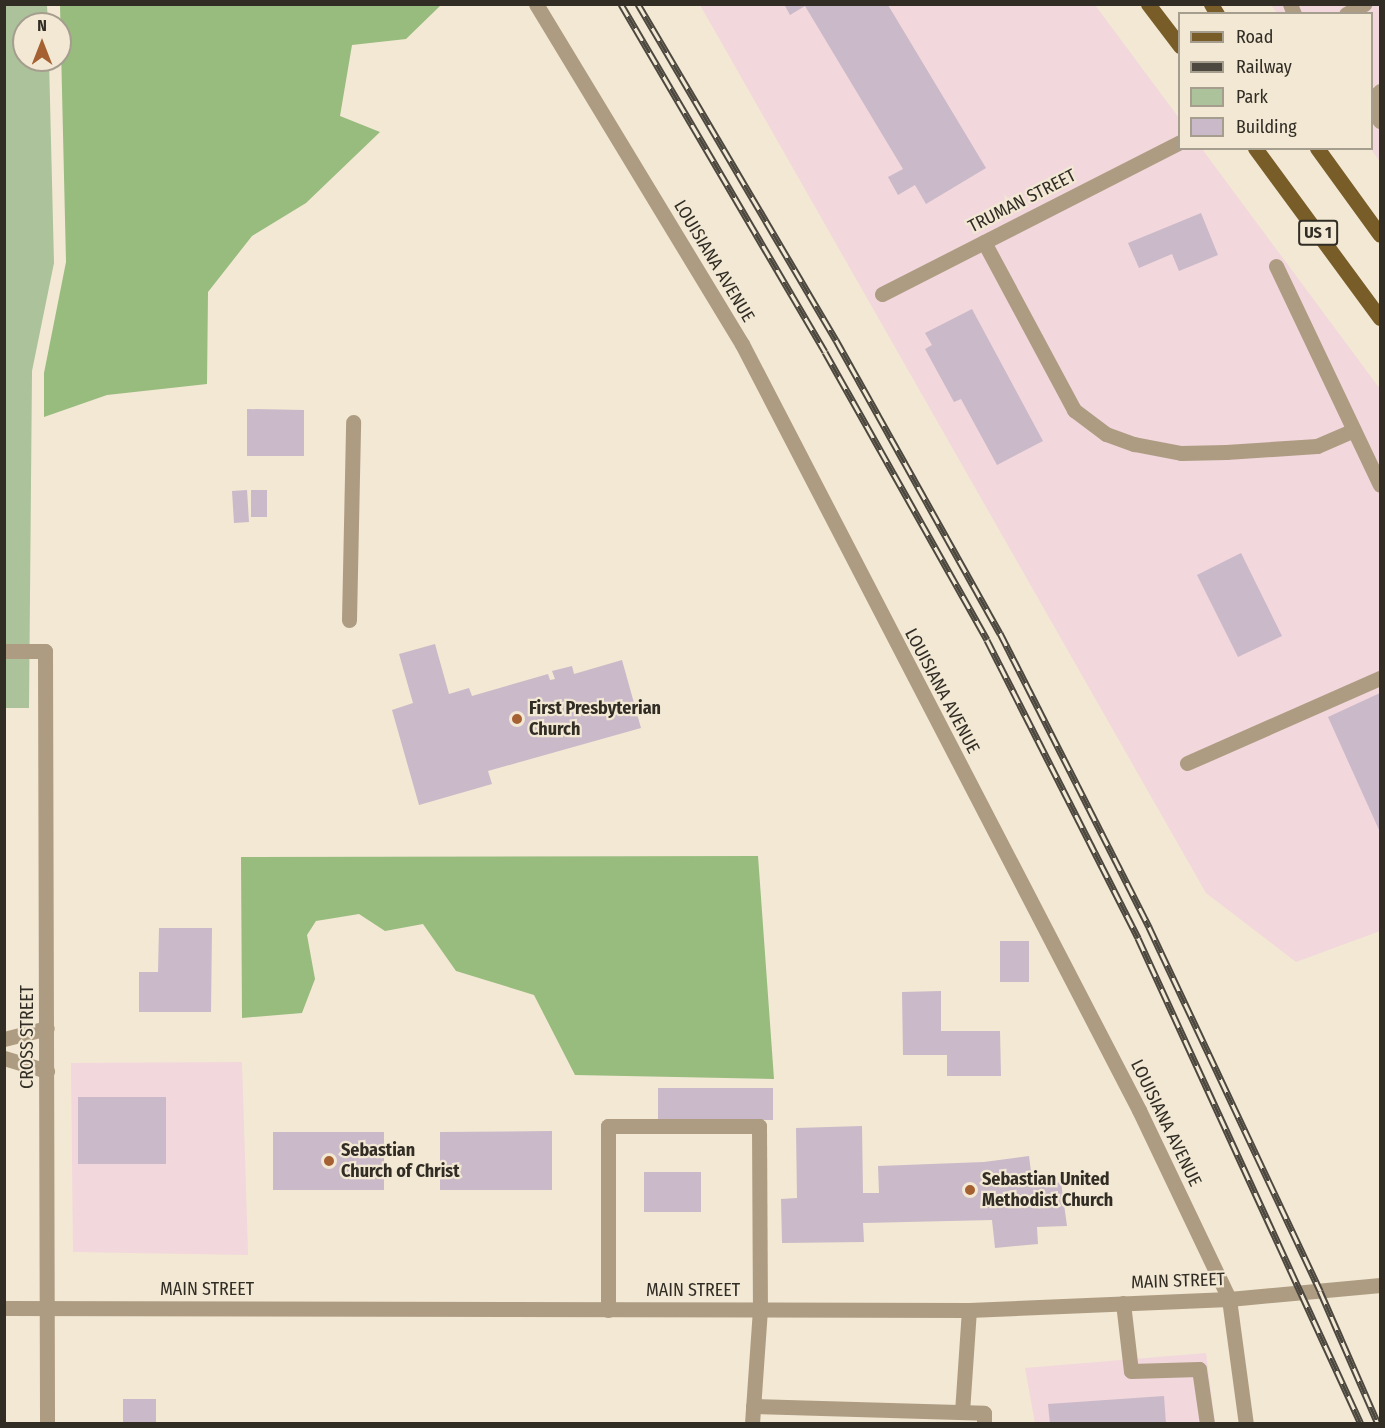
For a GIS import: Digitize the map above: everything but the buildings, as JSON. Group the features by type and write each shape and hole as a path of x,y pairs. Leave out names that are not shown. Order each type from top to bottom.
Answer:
{"main road":[{"path":"1148,4 1174,35"},
{"name":"US 1","path":"1256,150 1380,318"},
{"path":"1307,150 1329,165"},
{"name":"US 1","path":"1318,150 1380,235"}],"street":[{"name":"LOUISIANA AVENUE","path":"536,4 742,344 1139,1110 1229,1299 1246,1424"},
{"path":"1350,12 1364,4"},
{"name":"TRUMAN STREET","path":"882,294 1178,143"},
{"path":"984,242 1074,410 1106,434 1134,444 1181,453 1215,453 1317,446 1354,430"},
{"path":"1276,266 1380,485"},
{"path":"349,620 353,422"},
{"name":"CROSS STREET","path":"4,651 45,651 47,1424"},
{"path":"1187,763 1380,678"},
{"path":"4,1039 46,1028"},
{"path":"4,1058 46,1071"},
{"path":"609,1310 608,1126 759,1126 760,1309 752,1424"},
{"name":"MAIN STREET","path":"4,1308 969,1310 1229,1299 1380,1285"},
{"path":"1123,1303 1131,1371 1199,1369 1207,1424"},
{"path":"963,1412 969,1310"},
{"path":"753,1406 984,1413 984,1424"}],"shaded area":[{"path":"700,5 1095,5 1178,117 1178,150 1203,150 1380,389 1380,931 1296,962 1206,893"},
{"path":"1271,5 1380,5 1380,162 1372,150 1373,12 1276,12"},
{"path":"242,1062 248,1255 73,1252 71,1063"},
{"path":"1206,1353 1215,1423 1035,1423 1025,1368"}],"green space":[{"path":"4,5 47,5 47,12 12,12 12,72 49,72 54,263 32,371 29,708 4,708"},
{"path":"60,5 441,5 406,39 352,45 340,116 380,132 306,203 252,236 208,292 207,384 107,395 44,417 44,373 66,262 62,72 72,72 72,12 60,12"},
{"path":"758,856 774,1079 575,1075 534,995 456,971 423,924 385,931 359,914 316,921 307,935 315,979 302,1013 242,1018 241,857"}],"railway":[{"path":"621,4 825,352 987,640 1138,938 1361,1424"},
{"path":"638,4 836,340 1000,633 1149,927 1320,1291 1378,1424"}],"place":[{"name":"First Presbyterian Church","path":"517,719"},
{"name":"Sebastian Church of Christ","path":"329,1161"},
{"name":"Sebastian United Methodist Church","path":"970,1190"}]}
